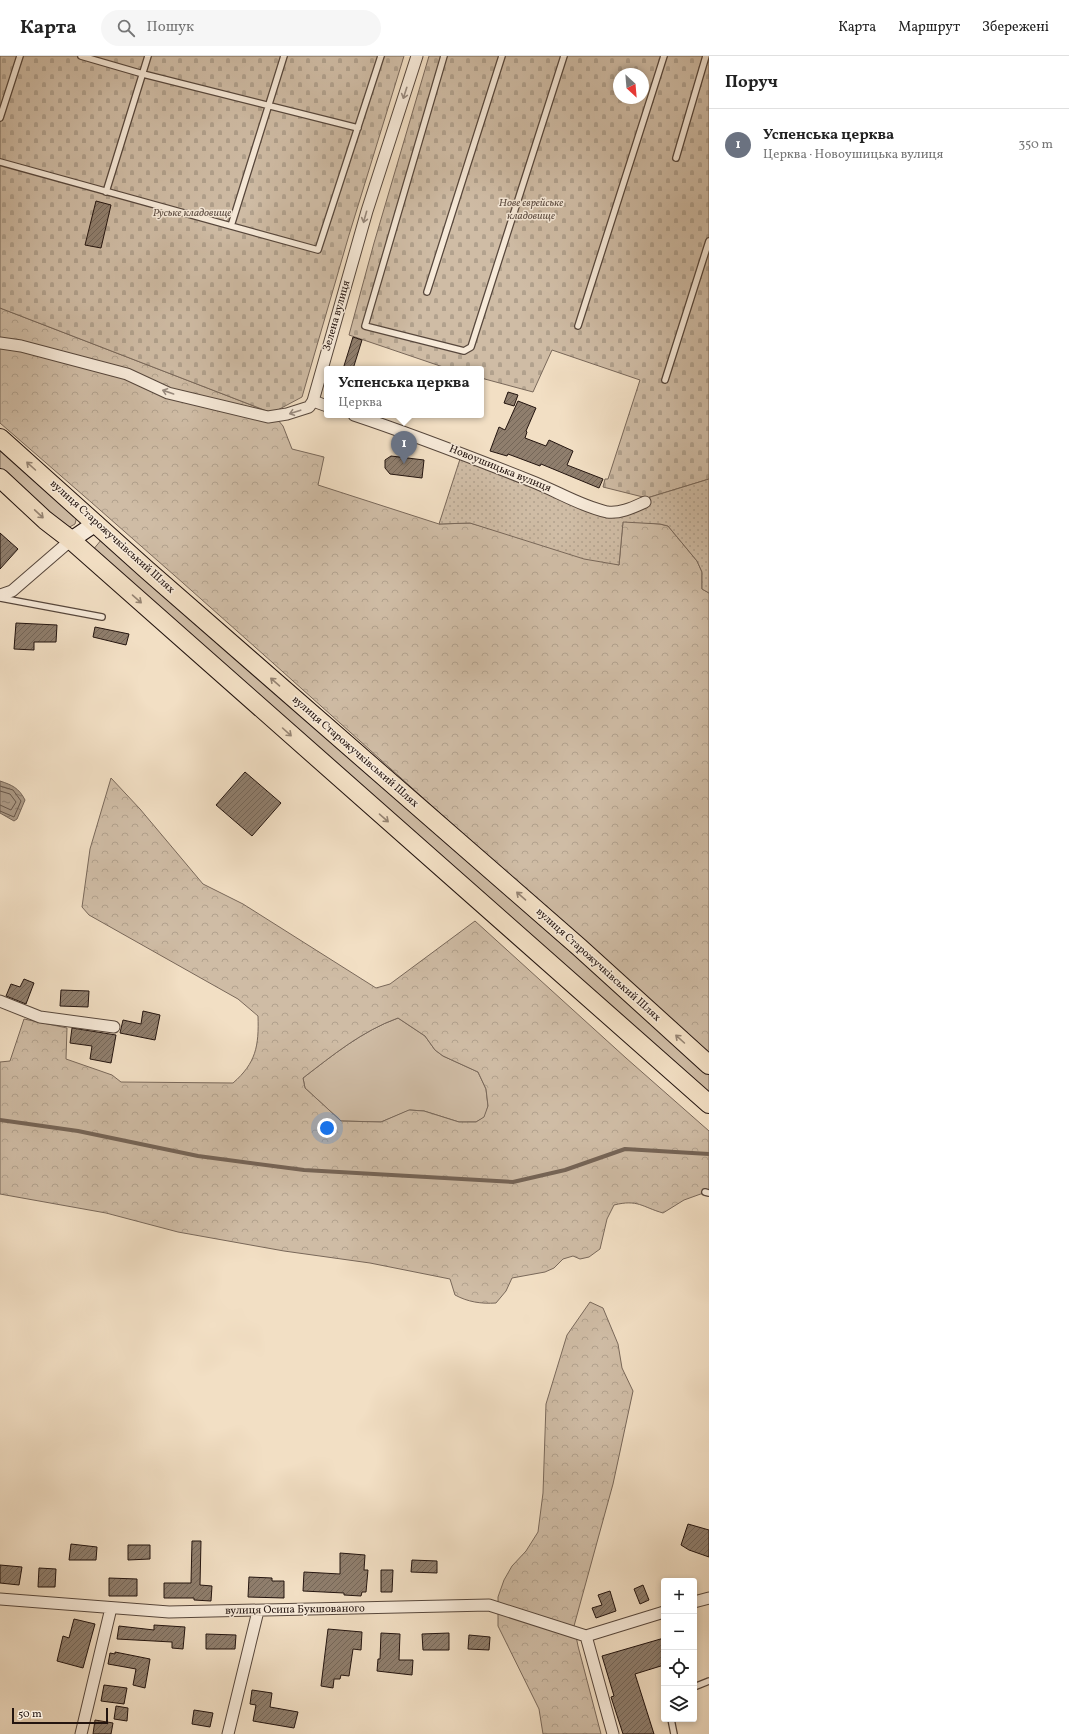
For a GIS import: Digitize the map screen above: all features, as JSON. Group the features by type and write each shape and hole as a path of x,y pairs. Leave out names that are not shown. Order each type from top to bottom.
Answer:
{"main road":[{"name":"вулиця Старожучківський Шлях","path":"0,438 396,789 579,947 709,1065"},
{"path":"0,478 709,1104"},
{"path":"71,540 96,523"}],"street":[{"name":"Зелена вулиця","path":"313,401 367,210 417,56"},
{"path":"0,344 21,346 127,374 168,393 268,416 287,414 309,407 313,401 324,405"},
{"name":"Новоушицька вулиця","path":"362,418 461,453 540,484 575,502 609,512 619,512 645,502"},
{"path":"0,595 12,591 71,540"},
{"path":"0,1002 40,1017 114,1027"},
{"path":"697,1601 709,1598"},
{"name":"вулиця Осипа Букшованого","path":"0,1599 169,1612 489,1605 586,1636"},
{"path":"81,1734 111,1608"},
{"path":"228,1734 258,1611"},
{"path":"613,1734 586,1636 661,1613"}],"lane":[{"path":"0,118 20,56"},
{"path":"81,56 143,74 358,128"},
{"path":"106,192 148,56"},
{"path":"231,226 284,56"},
{"path":"0,162 318,250 381,56"},
{"path":"444,56 365,326 464,351 471,348 564,56"},
{"path":"427,292 502,56"},
{"path":"578,326 664,56"},
{"path":"676,158 706,56"},
{"path":"665,380 709,241"},
{"path":"0,598 102,617"},
{"path":"696,1686 709,1681"},
{"path":"672,1722 674,1734"}],"green space":[{"name":"Руське кладовище","path":"0,56 404,56 349,235 302,397 272,413 0,308"},
{"name":"Нове єврейське кладовище","path":"429,56 709,56 709,479 647,498 603,487 605,479 608,479 640,380 552,350 533,392 484,379 484,366 440,366 349,335 374,243"},
{"path":"0,308 272,413 283,426 292,449 324,457 318,485 439,524 470,523 619,565 623,521 668,526 697,561 702,572 702,589 709,593 709,1057 268,658 0,423"},
{"path":"0,447 77,516 75,524 66,529 0,469"},
{"path":"461,456 608,515 647,498 709,479 709,593 702,589 702,572 697,561 668,526 660,524 623,522 619,565 584,559 470,523 439,524"},
{"path":"102,539 709,1074 709,1094 92,551"},
{"path":"111,778 140,809 203,884 243,904 376,988 390,984 475,921 709,1131 709,1191 684,1200 663,1213 635,1203 622,1203 614,1205 607,1219 600,1249 589,1257 580,1259 573,1256 563,1259 554,1268 545,1272 512,1278 506,1291 496,1303 480,1303 455,1295 450,1279 370,1263 284,1251 178,1232 106,1213 0,1194 0,1062 10,1061 24,1019 67,1028 66,1059 112,1075 121,1082 233,1083 247,1068 257,1045 258,1016 238,999 89,915 82,907 90,849","holes":["398,1018 425,1036 435,1050 443,1056 478,1072 486,1089 488,1106 484,1117 476,1122 459,1122 424,1111 409,1110 381,1122 341,1121 305,1088 303,1078 348,1044 385,1023"]},
{"path":"398,1018 425,1036 435,1050 443,1056 478,1072 486,1089 488,1106 485,1117 476,1122 459,1122 424,1111 410,1110 381,1122 341,1121 305,1088 303,1078 325,1061 348,1044 385,1023"},
{"path":"590,1302 603,1308 618,1344 622,1368 633,1391 613,1484 574,1626 601,1734 543,1734 539,1709 498,1626 498,1597 504,1580 512,1566 526,1551 538,1532 543,1493 546,1404 567,1335"}],"water":[{"path":"0,781 15,788 25,800 17,819 14,821 0,813"}],"building":[{"path":"96,201 111,205 101,248 85,245"},
{"path":"353,337 362,340 354,366 344,366"},
{"path":"508,392 518,395 514,406 504,403"},
{"path":"518,401 536,408 526,431 525,438 546,446 549,440 573,451 567,465 603,479 599,488 541,464 540,466 508,454 507,456 490,451 499,427 505,430"},
{"path":"391,456 424,460 422,478 390,474 385,468 385,460"},
{"path":"0,533 18,549 0,569"},
{"path":"16,623 57,625 56,642 34,642 34,650 14,649"},
{"path":"95,627 129,634 126,645 93,637"},
{"path":"245,772 281,803 252,836 216,805"},
{"path":"24,979 34,983 26,1004 6,996 11,984 20,987"},
{"path":"61,990 89,991 88,1007 60,1006"},
{"path":"143,1011 160,1015 155,1040 120,1033 123,1020 141,1024"},
{"path":"72,1028 116,1035 111,1063 90,1059 92,1046 70,1043"},
{"path":"688,1524 709,1530 709,1557 689,1550 681,1545"},
{"path":"192,1541 201,1541 200,1585 212,1586 211,1601 194,1600 194,1598 164,1598 164,1583 191,1583"},
{"path":"71,1544 97,1547 96,1560 69,1560"},
{"path":"128,1545 150,1545 150,1559 128,1560"},
{"path":"340,1553 365,1555 364,1570 368,1570 366,1592 362,1592 361,1596 344,1595 344,1593 303,1591 304,1572 340,1574"},
{"path":"412,1560 437,1561 437,1573 411,1572"},
{"path":"0,1565 22,1567 19,1585 0,1583"},
{"path":"39,1568 56,1569 55,1587 38,1587"},
{"path":"381,1570 393,1570 392,1592 381,1592"},
{"path":"249,1577 272,1578 272,1581 284,1581 284,1598 248,1597"},
{"path":"109,1578 137,1579 137,1596 109,1596"},
{"path":"643,1585 649,1600 640,1604 634,1589"},
{"path":"610,1591 616,1611 596,1618 592,1608 602,1605 598,1595"},
{"path":"74,1619 95,1624 83,1668 57,1661 63,1636 69,1638"},
{"path":"154,1625 185,1627 183,1649 172,1648 172,1642 117,1639 119,1626 154,1630"},
{"path":"328,1629 362,1632 361,1650 353,1649 349,1676 341,1675 340,1679 334,1679 333,1688 321,1686"},
{"path":"381,1633 400,1634 399,1660 413,1660 412,1675 377,1671 378,1659 380,1659"},
{"path":"449,1633 449,1650 423,1650 422,1634"},
{"path":"206,1634 236,1635 235,1649 206,1649"},
{"path":"469,1635 490,1637 489,1650 468,1649"},
{"path":"661,1639 661,1666 635,1674 654,1734 623,1734 611,1697 614,1696 602,1656"},
{"path":"115,1652 150,1659 145,1688 133,1685 136,1669 108,1664 110,1653 115,1654"},
{"path":"104,1685 127,1688 124,1704 101,1701"},
{"path":"252,1690 272,1693 270,1707 298,1712 294,1728 253,1721 256,1705 250,1704"},
{"path":"116,1706 128,1708 127,1721 114,1719"},
{"path":"194,1710 213,1713 210,1727 192,1724"},
{"path":"95,1720 113,1723 111,1734 93,1734"}],"waterway":[{"path":"0,1120 78,1131 198,1156 304,1170 513,1182 565,1170 625,1149 709,1154"}],"place":[{"name":"Успенська церква","path":"404,464"}]}
